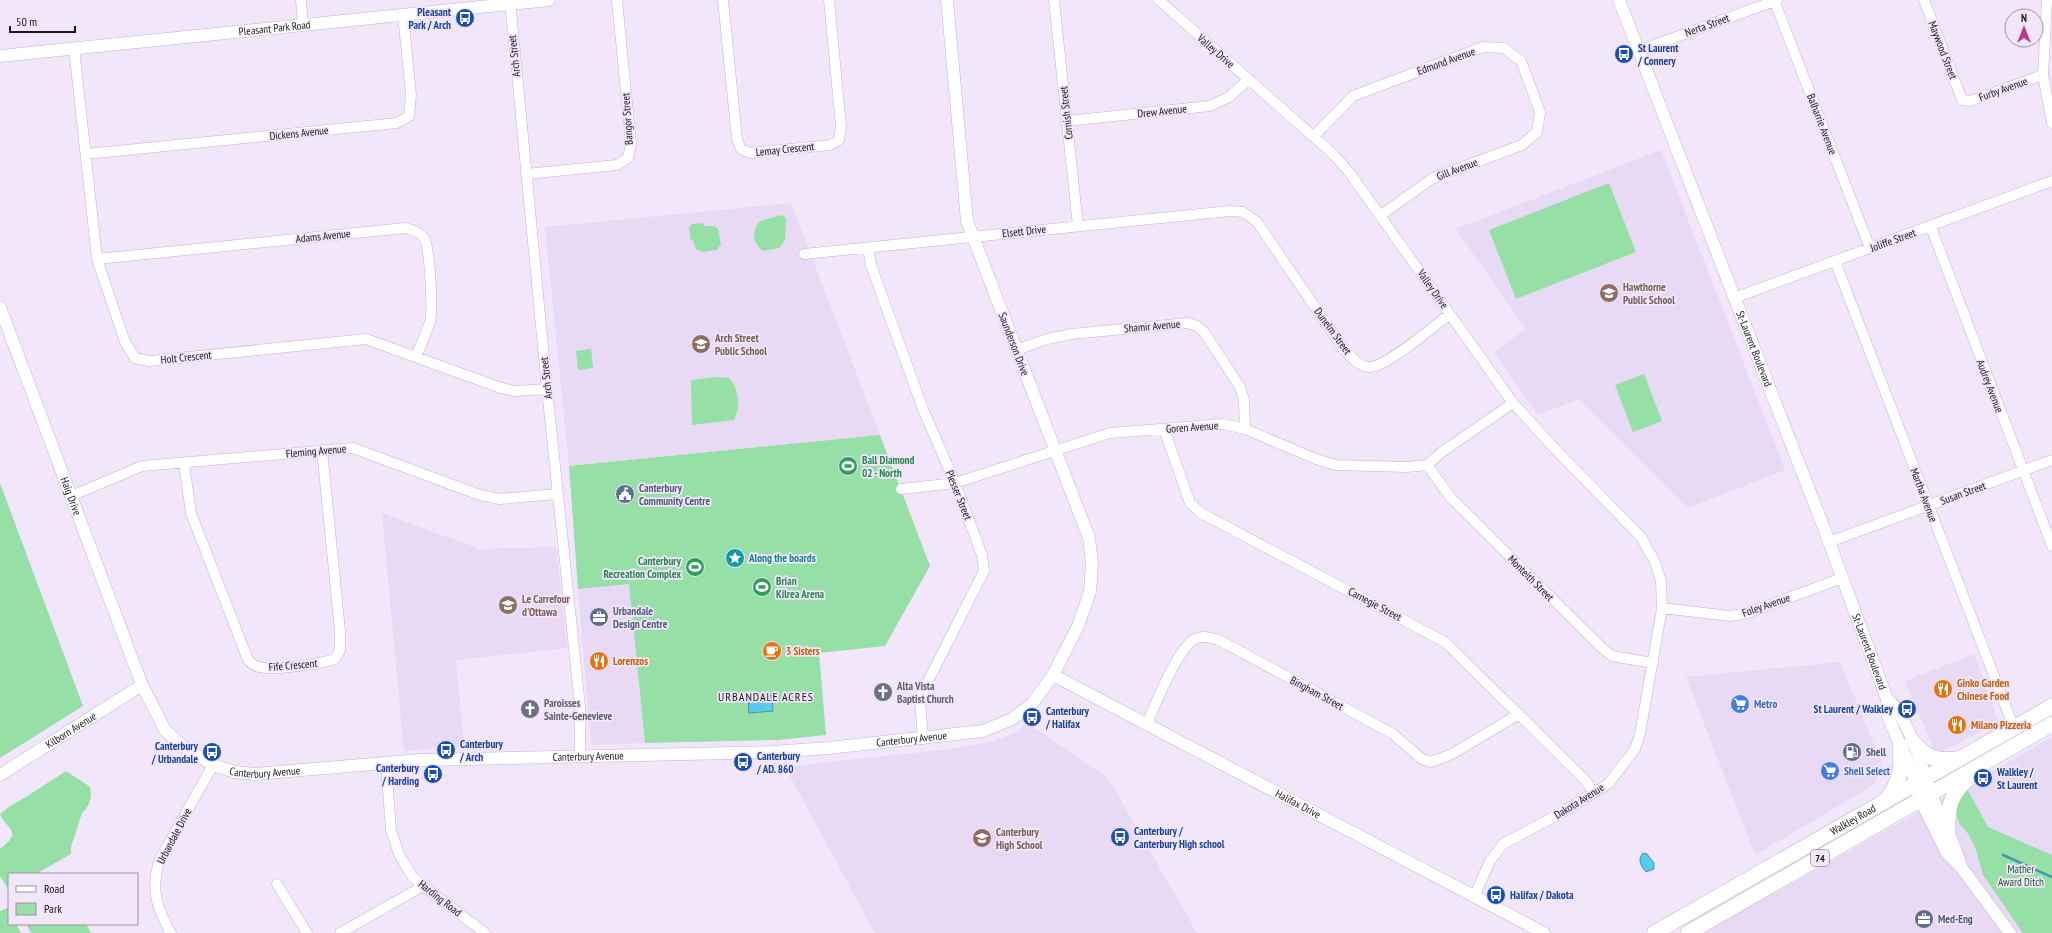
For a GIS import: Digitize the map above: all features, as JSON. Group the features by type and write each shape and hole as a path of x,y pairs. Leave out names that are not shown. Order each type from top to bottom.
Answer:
{"main road":[{"name":"Walkley Road","path":"1654,933 2052,706"},
{"name":"Walkley Road","path":"1688,933 2052,724"},
{"path":"1884,803 1897,784 1906,744 1931,759 1961,759"},
{"path":"1948,833 1948,814 1953,794 1986,762"},
{"path":"1776,864 1785,878"}],"street":[{"path":"301,0 303,24"},
{"name":"Pleasant Park Road","path":"0,56 403,15 510,2 549,0"},
{"name":"Bangor Street","path":"526,174 617,165 628,158 631,143 617,0"},
{"name":"Lemay Crescent","path":"723,0 736,139 741,149 750,153 830,145 839,140 841,126 829,0"},
{"name":"Saunderson Drive","path":"947,0 967,221 1089,538 1092,564 1090,592 1078,626 1053,675"},
{"name":"Cornish Street","path":"1054,0 1078,226"},
{"name":"Valley Drive","path":"1159,0 1249,79 1349,172 1381,215 1513,403 1556,450 1641,537 1655,562 1659,575 1663,591 1662,608"},
{"name":"St-Laurent Boulevard","path":"1619,0 1829,542 1887,699 1895,705 1901,715 1906,744 1947,853 1961,867 2010,933"},
{"name":"Nerta Street","path":"1638,51 1775,0"},
{"name":"Balharrie Avenue","path":"1775,0 1870,248"},
{"name":"Maywood Street","path":"1924,0 1962,100"},
{"path":"2047,0 2043,75 2052,123"},
{"name":"Arch Street","path":"510,2 546,389 580,706 580,756"},
{"name":"Dickens Avenue","path":"86,154 397,123 409,116 412,95 403,15"},
{"name":"Edmond Avenue","path":"1313,137 1353,96 1483,47 1504,48 1521,61 1540,112 1537,132"},
{"name":"Holt Crescent","path":"74,48 97,259 100,273 125,342 135,358 149,361 366,339 501,388 515,391 546,389"},
{"name":"Furby Avenue","path":"1962,100 1970,101 2043,75"},
{"name":"Drew Avenue","path":"1067,121 1210,106 1229,97 1249,79"},
{"name":"Gill Avenue","path":"1381,215 1434,178 1522,145 1537,132"},
{"name":"Joliffe Street","path":"1734,298 2052,181"},
{"name":"Elsett Drive","path":"804,254 1230,211 1243,212"},
{"name":"Dunelm Street","path":"1243,212 1257,222 1345,351 1360,365 1370,367 1384,362 1450,314"},
{"name":"Audrey Avenue","path":"1931,226 2022,471 2052,546"},
{"name":"Adams Avenue","path":"97,259 405,228 416,231 424,238 427,248 432,307 430,321 416,357"},
{"name":"Plesser Street","path":"868,248 871,265 923,409 955,483 982,556 984,571 926,684 920,700 923,739"},
{"name":"Martha Avenue","path":"1835,261 2014,728"},
{"name":"Haig Drive","path":"0,307 142,685"},
{"name":"Shamir Avenue","path":"1016,350 1046,339 1072,334 1188,323 1197,326 1204,332 1240,387 1244,400 1245,429"},
{"path":"1427,465 1442,452 1513,403"},
{"name":"Goren Avenue","path":"900,489 955,483 1056,452 1110,433 1222,424 1245,429 1316,459 1336,465 1407,467 1427,465"},
{"name":"Carnegie Street","path":"1164,429 1190,503 1202,512 1446,642 1519,714 1593,791"},
{"name":"Fleming Avenue","path":"71,496 142,466 184,464 353,448 480,495 500,499 557,494"},
{"name":"Fife Crescent","path":"184,464 191,513 248,660 257,667 268,668 325,662 335,659 340,650 340,631 322,450"},
{"name":"Susan Street","path":"1829,542 2052,460"},
{"name":"Monteith Street","path":"1427,465 1451,498 1601,647 1612,656 1653,663"},
{"name":"Foley Avenue","path":"1662,608 1730,616 1748,613 1842,578"},
{"name":"Dakota Avenue","path":"1474,897 1490,861 1504,844 1561,813 1593,791 1608,784 1620,771 1635,749 1640,734 1662,608"},
{"name":"Bingham Street","path":"1147,724 1166,683 1188,644 1195,639 1205,637 1219,640 1393,734 1422,760 1431,762 1452,754 1519,714"},
{"name":"Halifax Drive","path":"1053,675 1544,933"},
{"name":"Canterbury Avenue","path":"142,685 165,730 180,744 213,765 235,772 255,774 420,760 732,754 821,749 923,739 983,731 1012,719 1032,704 1053,675"},
{"name":"Kilborn Avenue","path":"0,775 142,685"},
{"name":"Harding Road","path":"386,763 391,830 399,854 412,876 485,933"},
{"name":"Urbandale Drive","path":"171,933 162,917 155,899 154,878 159,860 213,765"},
{"name":"St-Laurent Boulevard","path":"1926,796 1948,833 1961,867"},
{"path":"277,884 307,933"},
{"path":"340,933 423,886"}],"shaded area":[{"name":"Hawthorne Public School","path":"1661,150 1785,470 1688,508 1579,399 1538,415 1494,352 1526,329 1456,229"},
{"name":"Arch Street Public School","path":"791,203 880,435 569,466 545,227"},
{"path":"382,513 480,549 556,547 567,648 456,660 464,746 404,751"},
{"path":"629,584 645,743 591,745 578,589"},
{"path":"1974,654 1999,723 1936,754 1905,681"},
{"path":"1840,662 1883,766 1874,785 1755,855 1686,677"},
{"name":"Canterbury High School","path":"1027,723 1108,778 1197,933 875,933 785,767 950,749 992,742 1015,733"},
{"path":"2052,737 2052,933 1704,933 1720,924"}],"green space":[{"path":"1609,183 1636,252 1516,299 1489,230"},
{"path":"782,215 786,218 785,240 779,248 763,251 759,248 754,237 757,225 760,221"},
{"path":"704,223 704,226 714,226 718,229 721,244 717,250 702,252 696,249 693,240 691,240 689,227 692,224"},
{"path":"591,349 593,368 578,370 576,351"},
{"path":"1644,374 1662,421 1633,432 1615,385"},
{"path":"717,377 729,378 735,387 738,398 738,410 734,420 692,425 691,380"},
{"path":"880,435 930,566 885,646 819,653 826,735 778,740 645,743 629,584 578,589 569,466"},
{"path":"0,483 83,706 0,758"},
{"path":"66,771 89,786 91,793 89,804 82,813 71,847 71,854 38,873 8,873 8,889 0,876 0,849 11,838 12,834 11,830 0,814 10,806"},
{"name":"Mather Award Ditch","path":"1967,789 1988,827 2052,855 2052,933 2023,933 1983,875 1976,850 1969,835 1959,823 1955,809 1959,796"},
{"path":"8,908 8,925 17,925 21,933 0,933 0,911"},
{"path":"27,925 87,925 91,933 31,933"}],"water":[{"path":"772,695 773,711 749,713 748,697"},
{"path":"1643,853 1647,854 1654,863 1654,869 1646,872 1640,863 1640,858"}],"waterway":[{"path":"2003,855 2052,877"}],"place":[{"name":"Pleasant Park / Arch","path":"465,18"},
{"name":"St Laurent / Connery","path":"1624,54"},
{"name":"Hawthorne Public School","path":"1609,293"},
{"name":"Arch Street Public School","path":"701,344"},
{"name":"Ball Diamond 02 - North","path":"848,466"},
{"name":"Canterbury Community Centre","path":"625,494"},
{"name":"Along the boards","path":"735,558"},
{"name":"Canterbury Recreation Complex","path":"695,567"},
{"name":"Brian Kilrea Arena","path":"762,587"},
{"name":"Le Carrefour d'Ottawa","path":"508,605"},
{"name":"Urbandale Design Centre","path":"599,617"},
{"name":"3 Sisters","path":"772,651"},
{"name":"Lorenzos","path":"599,661"},
{"name":"Ginko Garden Chinese Food","path":"1943,689"},
{"name":"Alta Vista Baptist Church","path":"883,692"},
{"name":"Metro","path":"1740,704"},
{"name":"Paroisses Sainte-Genevieve","path":"530,709"},
{"name":"St Laurent / Walkley","path":"1907,709"},
{"name":"Canterbury / Halifax","path":"1032,717"},
{"name":"Milano Pizzeria","path":"1957,725"},
{"name":"Canterbury / Arch","path":"446,750"},
{"name":"Canterbury / Urbandale","path":"212,752"},
{"name":"Shell","path":"1852,752"},
{"name":"Canterbury / AD. 860","path":"743,762"},
{"name":"Shell Select","path":"1830,771"},
{"name":"Canterbury / Harding","path":"433,774"},
{"name":"Walkley / St Laurent","path":"1983,778"},
{"name":"Canterbury / Canterbury High school","path":"1120,837"},
{"name":"Canterbury High School","path":"982,838"},
{"name":"Halifax / Dakota","path":"1496,895"},
{"name":"Med-Eng","path":"1924,919"}],"district":[{"name":"URBANDALE ACRES","path":"766,697"}]}
